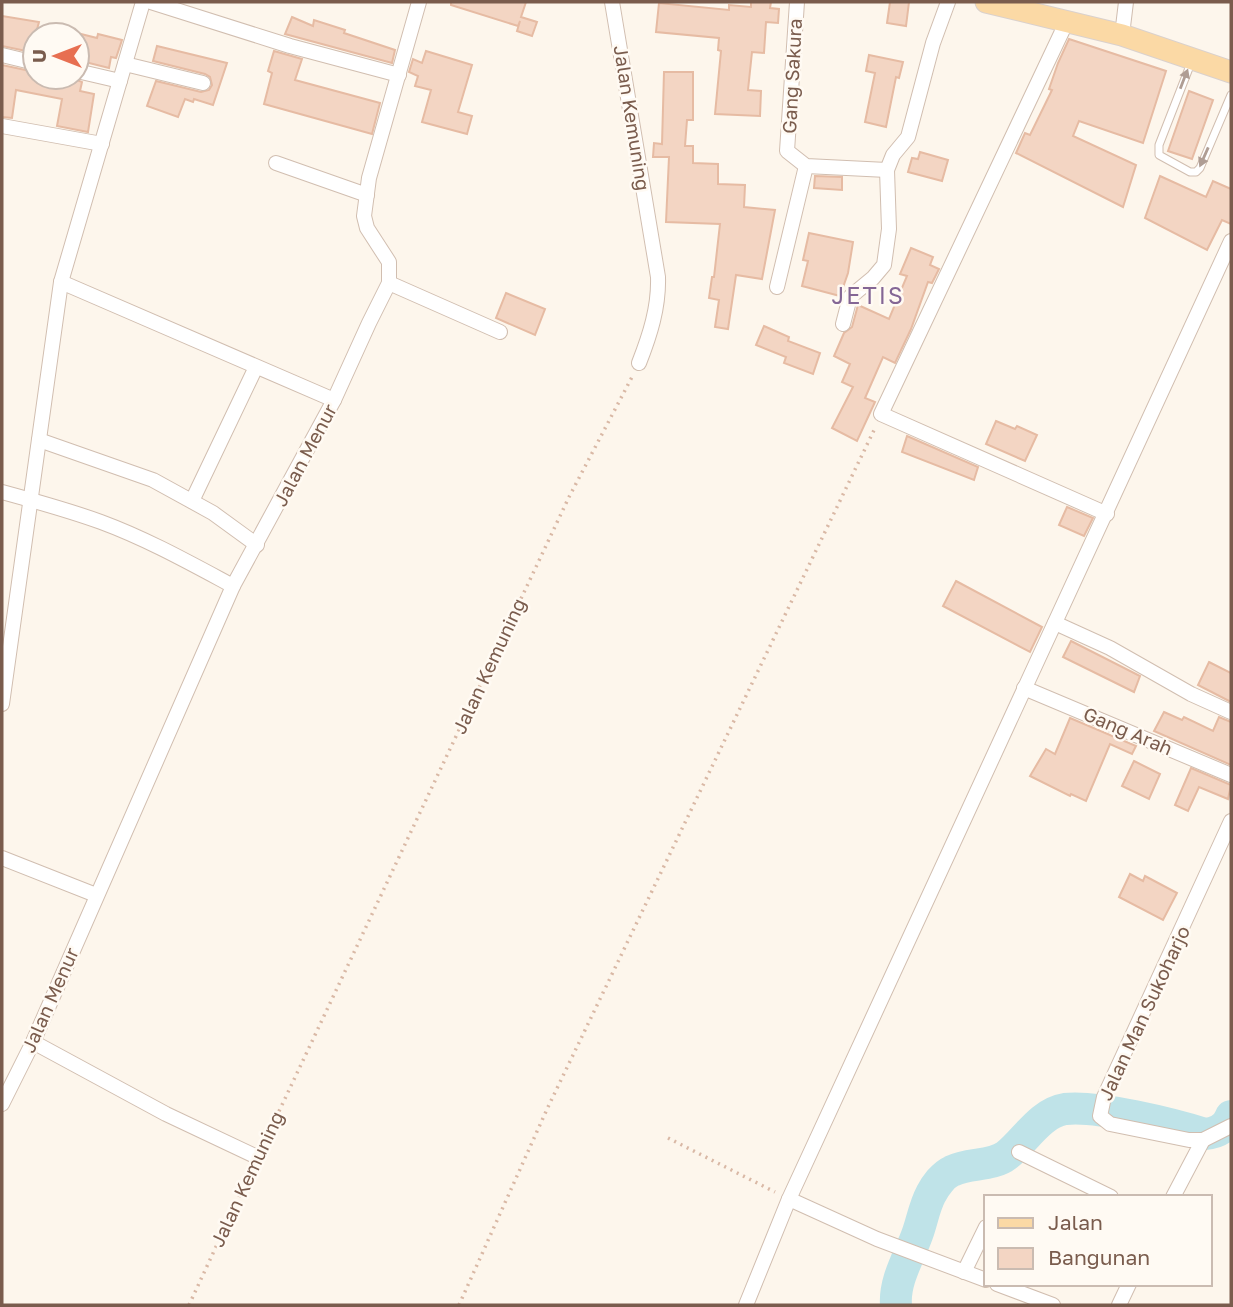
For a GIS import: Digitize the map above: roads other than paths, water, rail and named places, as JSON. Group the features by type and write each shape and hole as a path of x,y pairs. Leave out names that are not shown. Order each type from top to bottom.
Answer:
{"main road":[{"path":"986,2 1122,35 1231,72"}],"street":[{"path":"2,704 61,282 143,2"},
{"path":"151,2 290,46 399,75"},
{"path":"419,2 369,178 364,216 367,228 389,261 389,284 500,331"},
{"name":"Jalan Kemuning","path":"612,2 658,277 650,334 639,363"},
{"name":"Gang Sakura","path":"796,2 787,150 806,166"},
{"path":"843,324 850,296 873,278 884,265 889,229 887,170 892,155 908,137 933,43 948,2"},
{"path":"1122,35 1126,2"},
{"path":"1068,21 881,414 1107,514"},
{"path":"2,55 21,59"},
{"path":"125,64 203,83"},
{"path":"91,74 120,80"},
{"path":"2,126 102,144"},
{"path":"276,163 367,195"},
{"path":"777,287 806,166 887,170"},
{"path":"746,1305 789,1199 1231,241"},
{"path":"61,282 334,400"},
{"name":"Jalan Menur","path":"2,1104 33,1042 233,586 334,400 389,284"},
{"path":"192,501 256,366"},
{"path":"39,440 153,480 214,513 257,545"},
{"path":"2,492 65,509 141,538 233,586"},
{"path":"1055,624 1110,648 1181,689 1231,712"},
{"name":"Gang Arah","path":"1024,688 1231,775"},
{"name":"Jalan Man Sukoharjo","path":"1231,821 1100,1110 1110,1124 1168,1138 1203,1140 1231,1126"},
{"path":"2,858 96,895"},
{"path":"33,1042 166,1114 257,1157"},
{"path":"1174,1195 1203,1140"},
{"path":"1019,1152 1107,1195"},
{"path":"789,1199 877,1239 984,1279"},
{"path":"964,1272 984,1231"},
{"path":"1002,1286 1053,1305"},
{"path":"1119,1305 1128,1286"}],"lane":[{"path":"1192,59 1159,145 1159,155 1190,172 1196,172 1231,95"}],"waterway":[{"path":"896,1305 897,1287 903,1269 929,1199 940,1181 959,1168 1001,1159 1048,1116 1065,1109 1096,1110 1205,1134 1221,1129 1231,1116"}],"district":[{"name":"JETIS","path":"868,296"}]}
